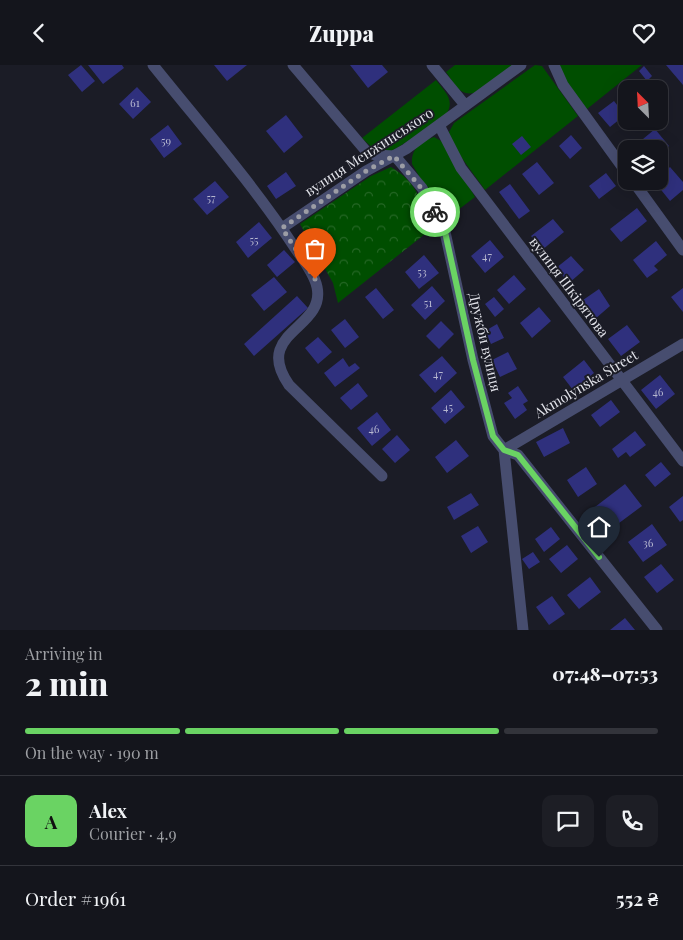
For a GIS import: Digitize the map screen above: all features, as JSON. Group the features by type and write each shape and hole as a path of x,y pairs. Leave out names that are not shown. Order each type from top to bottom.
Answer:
{"street":[{"path":"153,65 282,228 315,279 318,291 316,303 309,314 282,342 278,356 280,371 289,385 382,476"},
{"path":"293,65 366,151 375,155 394,156"},
{"path":"432,65 465,105"},
{"name":"вулиця Менжинського","path":"282,228 366,171 394,156 521,65"},
{"path":"554,65 563,85 618,161"},
{"name":"вулиця Шкірятова","path":"438,125 461,168 683,461"},
{"name":"Дружби вулиця","path":"394,156 422,189 445,232 473,360 493,436 504,450 518,455 656,630"},
{"path":"640,190 683,250"},
{"name":"Akmolynska Street","path":"504,450 683,344"},
{"path":"504,450 523,630"}],"green space":[{"path":"455,65 513,65 474,93 464,93 457,88 446,72"},
{"path":"535,65 542,66 578,116 485,190 451,143 449,132 454,123"},
{"path":"558,65 642,65 623,80 618,80 618,84 587,109 564,78"},
{"path":"436,80 449,99 450,103 447,113 393,150 381,151 368,144 362,138"},
{"path":"434,137 443,142 475,197 445,220 412,164 413,154 418,146"},
{"path":"391,167 407,179 418,194 430,230 338,303 333,283 300,224 371,176"}],"building":[{"path":"81,65 95,81 82,92 68,75"},
{"path":"88,65 122,65 124,68 103,84"},
{"path":"214,65 247,65 227,81"},
{"path":"350,65 382,65 388,72 368,88"},
{"path":"666,65 683,65 683,85"},
{"path":"644,66 652,76 646,80 639,71"},
{"path":"137,87 151,102 133,119 119,104"},
{"path":"614,101 618,106 618,121 610,127 598,113"},
{"path":"286,115 303,137 284,153 266,131"},
{"path":"168,125 182,144 164,158 150,139"},
{"path":"656,130 664,140 642,140"},
{"path":"571,135 582,148 570,159 559,146"},
{"path":"522,136 531,147 521,155 512,144"},
{"path":"537,162 554,183 539,195 522,174"},
{"path":"670,167 683,182 683,190 670,201 661,190 668,190 668,169"},
{"path":"286,172 296,186 276,199 267,186"},
{"path":"606,173 616,186 599,199 589,186"},
{"path":"215,181 229,197 207,215 193,199"},
{"path":"510,184 530,211 519,219 499,192"},
{"path":"637,208 647,221 621,242 610,229"},
{"path":"553,219 564,232 542,250 531,236"},
{"path":"259,222 272,238 248,258 236,242"},
{"path":"490,240 504,257 485,273 471,256"},
{"path":"656,241 667,255 654,266 658,270 647,278 633,260"},
{"path":"284,250 295,262 277,277 267,265"},
{"path":"424,255 439,273 419,289 405,272"},
{"path":"571,256 584,270 569,283 556,268"},
{"path":"514,275 526,289 509,304 497,290"},
{"path":"274,277 287,292 264,311 251,295"},
{"path":"432,286 445,301 425,320 411,305"},
{"path":"376,288 394,310 383,319 365,297"},
{"path":"683,288 683,312 671,297"},
{"path":"599,289 610,306 595,319 583,300"},
{"path":"297,296 308,308 254,356 244,344"},
{"path":"494,297 504,309 495,317 485,304"},
{"path":"539,307 551,321 532,338 520,323"},
{"path":"345,319 359,337 345,348 331,330"},
{"path":"441,321 454,334 439,349 426,336"},
{"path":"497,324 504,338 491,344 485,331"},
{"path":"627,325 640,342 621,356 608,339"},
{"path":"318,337 332,352 318,364 305,348"},
{"path":"508,352 517,369 500,377 492,360"},
{"path":"442,356 457,373 435,393 419,375"},
{"path":"343,358 349,367 355,363 360,368 335,387 324,373"},
{"path":"584,360 594,373 573,390 563,377"},
{"path":"660,375 675,394 656,409 641,390"},
{"path":"358,383 368,396 351,410 340,398"},
{"path":"518,386 528,401 523,404 527,410 515,419 504,403 512,398 508,393"},
{"path":"451,390 465,407 445,424 431,408"},
{"path":"611,400 620,412 600,427 591,415"},
{"path":"377,412 391,430 372,446 357,428"},
{"path":"563,428 570,443 544,457 536,442"},
{"path":"635,431 646,445 630,457 626,452 618,458 612,449"},
{"path":"397,435 410,450 395,463 382,449"},
{"path":"456,440 469,456 447,473 435,457"},
{"path":"661,462 671,474 655,487 645,475"},
{"path":"586,467 597,484 578,497 567,480"},
{"path":"625,484 642,506 607,532 591,510"},
{"path":"471,493 479,505 454,520 447,507"},
{"path":"683,496 683,520 680,522 669,507"},
{"path":"652,524 667,545 643,562 628,542"},
{"path":"478,526 488,542 471,553 461,536"},
{"path":"551,527 560,539 544,552 535,539"},
{"path":"567,545 578,559 561,573 549,559"},
{"path":"533,552 540,562 529,569 522,559"},
{"path":"661,564 674,580 657,593 644,577"},
{"path":"590,577 601,592 579,609 567,595"},
{"path":"552,596 565,614 549,625 536,607"},
{"path":"625,618 635,630 610,630"}],"way so far":[{"path":"315,279 282,228 366,171 394,156 422,189 435,212"}],"route":[{"path":"435,212 445,232 473,360 493,436 504,450 518,455 599,557"}]}
